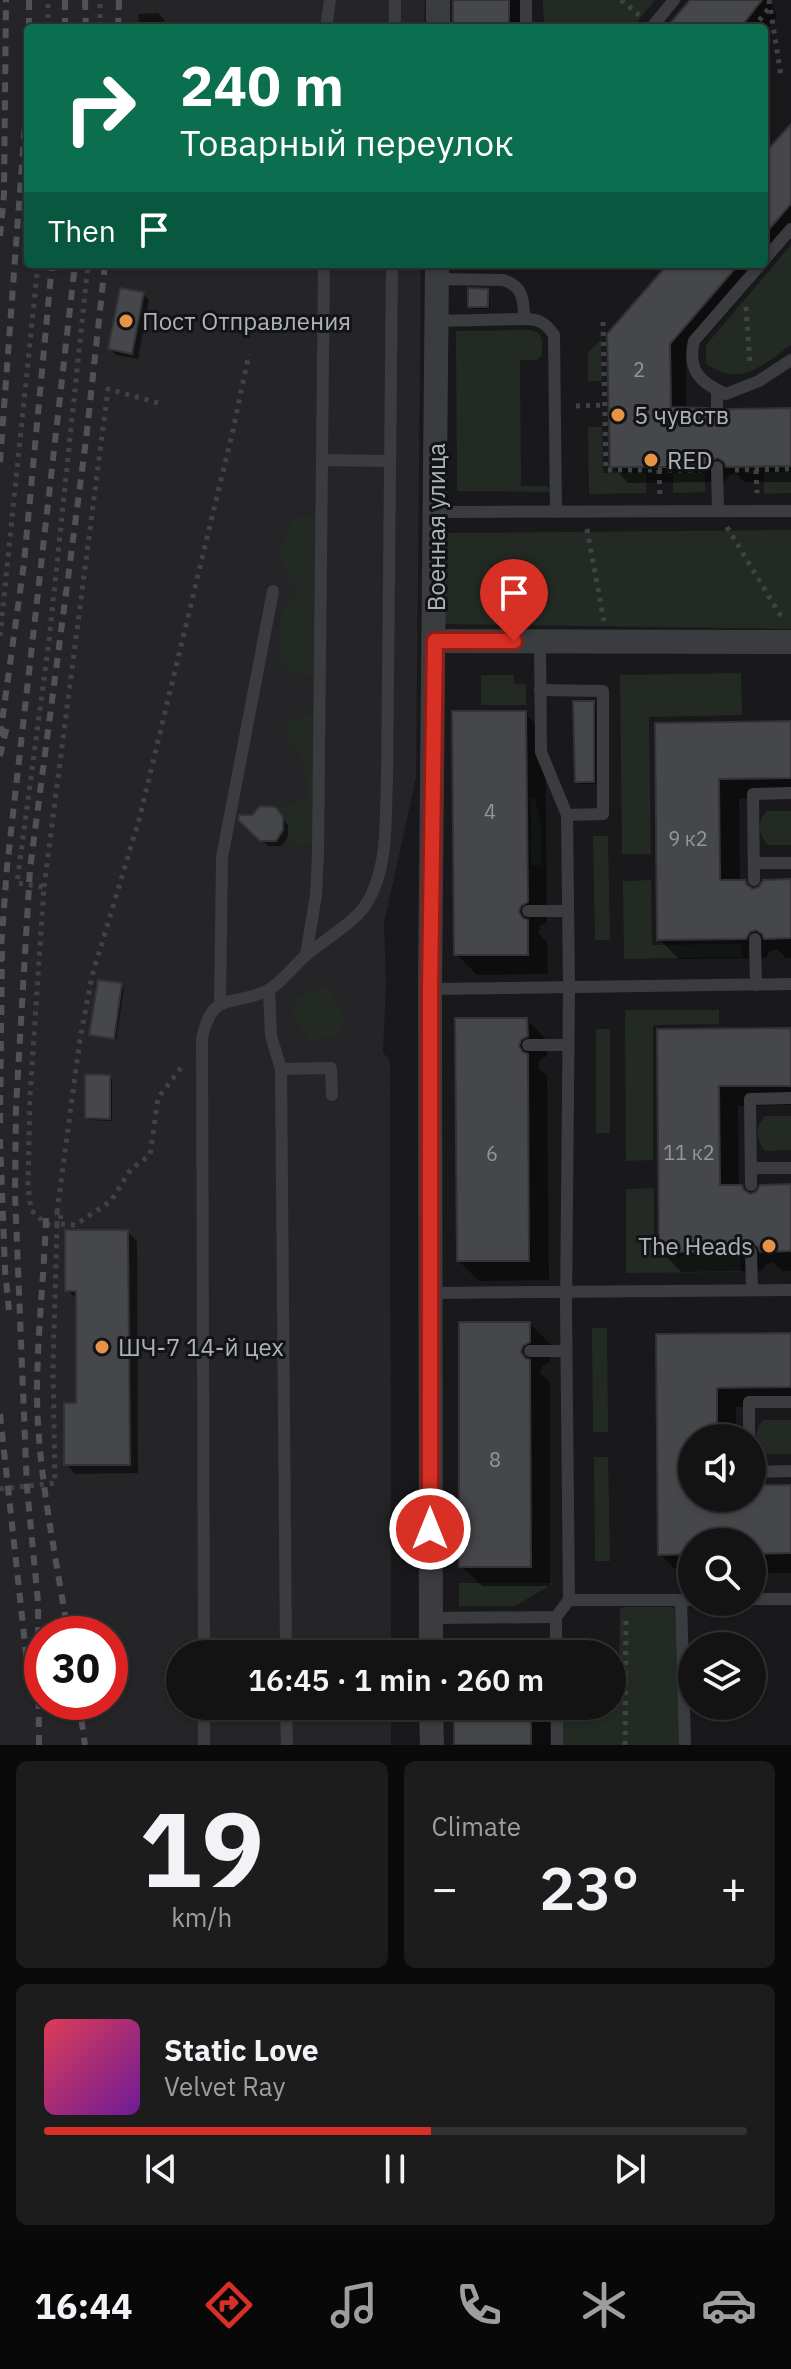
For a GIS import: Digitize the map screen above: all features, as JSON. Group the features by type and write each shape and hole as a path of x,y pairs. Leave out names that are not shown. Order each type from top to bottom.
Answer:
{"street":[{"path":"438,0 438,24"},
{"name":"Военная улица","path":"431,1640 430,989 437,271"},
{"path":"435,641 791,642"},
{"path":"431,1720 432,1745"}],"lane":[{"path":"327,24 330,0"},
{"path":"395,0 395,24"},
{"path":"526,0 526,24"},
{"path":"654,24 674,0"},
{"path":"768,255 791,229"},
{"path":"306,955 316,895 318,852 324,268"},
{"path":"204,1640 202,1039 206,1020 220,1003 269,990 364,907 379,878 384,847 392,268"},
{"path":"757,268 694,341 690,355 694,371 726,394 752,385 791,360"},
{"path":"437,271 512,283 520,290 524,300 524,319"},
{"path":"437,321 538,319 552,322 556,512"},
{"path":"717,390 717,409"},
{"path":"322,460 390,461"},
{"path":"717,468 718,511"},
{"path":"436,512 791,511"},
{"path":"220,1003 222,857 273,591"},
{"path":"540,641 541,752 567,815 569,1600 556,1617 556,1640"},
{"path":"540,690 603,691 603,814 567,815"},
{"path":"754,880 753,794 791,793"},
{"path":"754,863 791,863"},
{"path":"528,911 568,911"},
{"path":"755,939 756,985"},
{"path":"430,989 791,984"},
{"path":"269,990 271,1036 281,1069 286,1640"},
{"path":"528,1045 568,1045"},
{"path":"281,1069 331,1068 332,1095"},
{"path":"751,1185 750,1099 791,1098"},
{"path":"751,1168 791,1168"},
{"path":"751,1252 752,1290"},
{"path":"429,1293 791,1290"},
{"path":"530,1351 566,1351"},
{"path":"749,1424 749,1402 791,1402"},
{"path":"766,1472 791,1471"},
{"path":"766,1599 791,1599"},
{"path":"569,1600 678,1600"},
{"path":"685,1745 687,1616"},
{"path":"431,1618 556,1617"},
{"path":"204,1720 204,1745"},
{"path":"286,1720 287,1745"},
{"path":"557,1720 557,1745"}],"path":[{"path":"48,0 48,24"},
{"path":"100,0 100,24"},
{"path":"756,24 770,4"},
{"path":"770,4 781,76"},
{"path":"0,636 38,268"},
{"path":"44,887 17,883 49,641 88,268"},
{"path":"745,282 752,385"},
{"path":"603,322 606,470 791,469"},
{"path":"0,1489 55,1483 53,1369 57,1212 80,1039 92,976 139,820 249,354"},
{"path":"162,404 108,389 44,887 30,1096 28,1185 31,1210 46,1224 75,1225 111,1201 131,1169 150,1155 158,1098 202,1039"},
{"path":"576,406 605,405"},
{"path":"659,470 660,498"},
{"path":"756,470 757,498"},
{"path":"718,511 783,618"},
{"path":"584,512 608,642"},
{"path":"622,1599 627,1636 625,1745"}],"shaded area":[{"path":"0,0 425,0 424,24 24,24 24,268 421,268 416,778 384,923 386,982 383,1052 390,1061 391,1640 166,1640 166,1720 391,1720 391,1745 0,1745"},
{"path":"543,0 655,0 635,24 544,24"},
{"path":"791,245 791,345 760,366 740,374 718,371 706,364 706,345"},
{"path":"531,330 539,333 542,355 537,360 520,360 521,486 547,486 552,492 457,491 456,331"},
{"path":"601,339 602,381 588,381 588,353"},
{"path":"588,427 602,427 603,473 646,473 646,493 589,494"},
{"path":"764,472 791,472 791,493 764,494"},
{"path":"673,473 705,473 705,492 673,493"},
{"path":"315,515 326,800 318,838 307,845 298,846 286,834 286,817 279,809 309,796 302,757 289,742 286,722 315,713 314,678 282,667 279,649 281,613 301,590 288,578 279,552 293,518"},
{"path":"791,530 791,629 443,624 443,533"},
{"path":"741,673 742,715 649,717 651,854 622,854 620,675"},
{"path":"481,675 514,675 514,684 526,684 526,705 481,705"},
{"path":"531,798 535,798 541,822 541,865 531,865"},
{"path":"767,811 791,811 791,845 768,845 765,841 760,833 760,824"},
{"path":"593,836 608,836 610,940 595,940"},
{"path":"651,880 652,945 742,944 742,957 624,959 623,881"},
{"path":"328,986 344,1017 338,1036 310,1040 291,1014 296,997"},
{"path":"625,1010 719,1010 719,1024 653,1025 653,1160 626,1161"},
{"path":"596,1029 610,1029 610,1133 596,1133"},
{"path":"765,1116 791,1116 791,1150 765,1151 758,1134"},
{"path":"654,1188 654,1257 740,1256 741,1272 626,1273 626,1189"},
{"path":"592,1328 607,1328 608,1432 593,1432"},
{"path":"763,1420 791,1420 791,1454 766,1454 766,1424 761,1424"},
{"path":"594,1457 608,1457 610,1561 595,1561"},
{"path":"459,1583 554,1583 515,1606 459,1606"},
{"path":"620,1609 675,1609 680,1745 563,1745 562,1720 626,1720 626,1640 620,1640"}],"building":[{"path":"453,0 509,0 509,24 453,24"},
{"path":"690,0 762,0 743,24 669,24"},
{"path":"791,124 791,204 768,230 768,150"},
{"path":"665,268 736,268 670,344 671,407 708,408 716,418 722,416 726,409 791,408 791,466 726,467 718,458 712,460 708,467 610,467 607,334"},
{"name":"Пост Отправления","path":"120,288 144,292 132,354 108,349"},
{"path":"468,288 488,289 488,307 468,307"},
{"path":"573,701 594,701 594,782 575,782"},
{"path":"452,711 526,711 528,902 521,906 519,912 528,920 528,955 454,955"},
{"path":"791,721 791,778 719,779 720,880 745,880 753,889 759,887 763,880 791,879 791,938 764,939 756,930 750,932 746,939 657,940 655,723"},
{"path":"260,806 276,807 283,817 283,830 276,841 260,841 238,820 239,815 252,815"},
{"path":"98,980 122,983 114,1039 89,1035"},
{"path":"455,1018 527,1018 528,1036 521,1040 519,1046 528,1054 529,1261 457,1261"},
{"path":"791,1028 791,1086 719,1086 720,1185 742,1185 750,1194 756,1192 760,1185 791,1184 791,1251 760,1252 752,1243 746,1245 742,1252 659,1252 657,1029"},
{"path":"85,1074 110,1075 110,1119 85,1118"},
{"name":"ШЧ-7 14-й цех","path":"65,1230 128,1230 130,1465 64,1465 64,1403 76,1403 76,1291 65,1291"},
{"path":"459,1322 530,1322 530,1342 523,1346 521,1352 530,1360 531,1567 459,1567"},
{"path":"791,1333 791,1387 717,1388 717,1424 678,1424 678,1512 766,1512 766,1485 791,1485 791,1553 766,1554 766,1528 678,1528 678,1554 658,1555 656,1334"},
{"path":"454,1720 531,1720 531,1745 454,1745"}],"railway":[{"path":"0,236 4,195 6,0"},
{"path":"29,0 29,24"},
{"path":"65,0 65,24"},
{"path":"85,0 86,24"},
{"path":"118,24 119,0"},
{"path":"0,462 24,137"},
{"path":"0,736 24,563 52,268"},
{"path":"0,962 7,867 75,268"},
{"path":"39,1745 38,1602 27,1488 15,1195 16,1106 30,869 86,440 105,268"},
{"path":"0,756 7,726"},
{"path":"0,1123 2,950"},
{"path":"0,1139 9,1310"},
{"path":"46,1218 38,1351 38,1426 48,1515 65,1616"},
{"path":"0,1414 24,1635"},
{"path":"82,1720 85,1745"}],"place":[{"name":"Пост Отправления","path":"126,321"},
{"name":"5 чувств","path":"618,415"},
{"name":"RED","path":"651,460"},
{"name":"The Heads","path":"769,1246"},
{"name":"ШЧ-7 14-й цех","path":"102,1347"}],"route":[{"path":"430,1529 430,989 435,641 514,641"}]}
